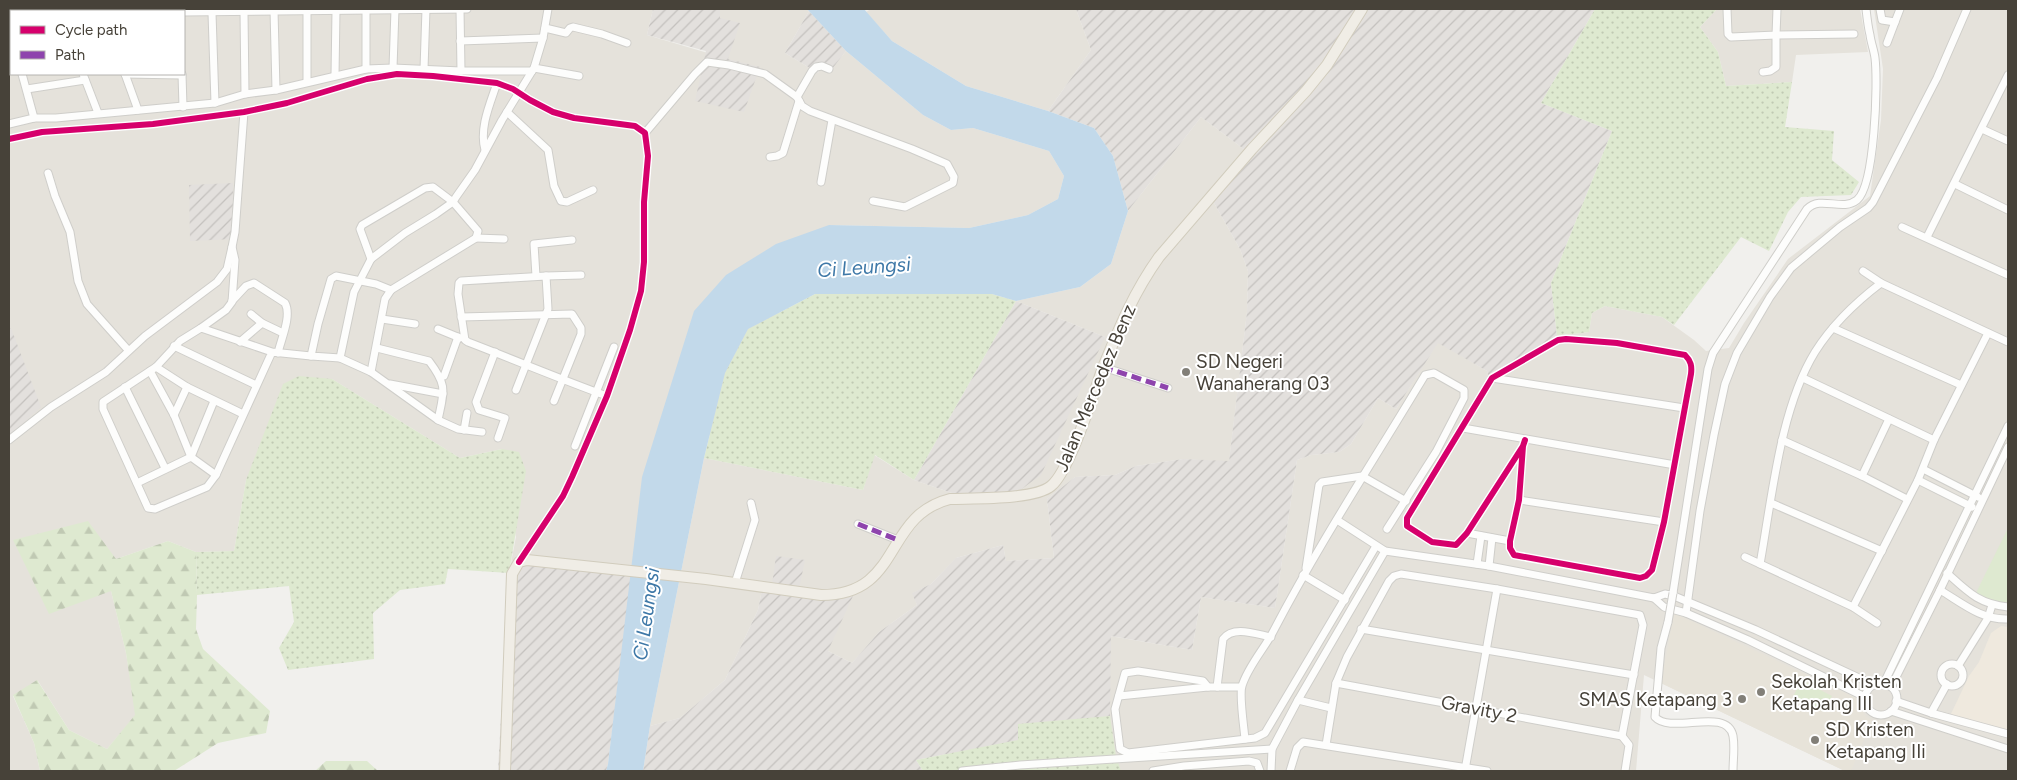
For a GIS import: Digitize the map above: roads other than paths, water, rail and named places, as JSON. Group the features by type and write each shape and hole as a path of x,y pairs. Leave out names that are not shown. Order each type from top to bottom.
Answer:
{"main road":[{"name":"Jalan Mercedez Benz","path":"519,562 527,560 706,579 821,595 836,595 861,588 877,574 898,540 915,518 926,508 950,499 1030,495 1051,487 1058,479 1076,441 1124,316 1144,278 1159,257 1311,85 1327,64 1362,9"},
{"path":"505,771 512,574 519,562"}],"street":[{"path":"393,68 395,9"},
{"path":"424,69 426,9"},
{"path":"460,9 461,71"},
{"path":"185,11 212,13 274,10 467,9"},
{"path":"340,358 354,292 371,260 406,233 453,202 475,170 533,69 543,38 548,9"},
{"path":"1727,9 1728,34 1731,37 1854,34"},
{"path":"1763,72 1770,71 1776,67 1777,9"},
{"path":"1733,771 1733,737 1731,731 1726,726 1710,721 1674,724 1660,721 1655,717 1661,648 1673,593 1708,369 1713,353 1807,208 1816,202 1850,204 1857,200 1863,190 1872,153 1875,117 1875,57 1866,9"},
{"path":"1880,9 1882,19 1894,22"},
{"path":"1887,43 1900,9"},
{"path":"1686,613 1701,503 1714,435 1726,384 1737,353 1789,270 1813,248 1868,208 1873,202 1932,87 1967,9"},
{"path":"274,10 276,90"},
{"path":"307,10 307,82"},
{"path":"366,10 366,69"},
{"path":"335,75 336,11"},
{"path":"244,12 245,94"},
{"path":"212,13 215,103"},
{"path":"545,28 566,33 573,27 602,34 627,44"},
{"path":"460,41 543,38"},
{"path":"645,133 703,65 710,62 766,74 810,111 874,134 947,164 954,177 953,183 905,207 899,208 873,201"},
{"path":"770,157 783,153 798,99 814,69 822,66 829,69"},
{"path":"9,124 34,118 56,118 215,103 245,94 276,90 366,69 393,68 461,71 533,69 579,76"},
{"path":"9,140 36,132 153,124 244,112 286,103 380,76 398,74 497,83 520,92 530,100 553,112 574,118 635,126 645,133 648,156 644,202 644,262 641,291 630,330 607,396 563,496 519,562"},
{"path":"22,75 34,118"},
{"path":"125,75 138,110"},
{"path":"182,75 183,107"},
{"path":"1927,237 2006,86 2008,75"},
{"path":"27,89 84,77 98,113"},
{"path":"486,150 483,140 485,125 497,83"},
{"path":"9,440 51,407 106,372 128,350 217,282 227,268 235,232 244,112"},
{"path":"507,112 548,150 554,186 561,201 567,202 593,190"},
{"path":"822,182 832,120"},
{"path":"1982,129 2008,141"},
{"path":"48,173 70,232 78,280 87,304 128,350"},
{"path":"1955,184 2008,210"},
{"path":"371,260 360,230 362,225 424,188 433,187 453,202 478,231 476,238"},
{"path":"1902,227 2008,275"},
{"path":"371,372 385,299 390,290 476,238 504,239"},
{"path":"536,276 534,244 572,240"},
{"path":"232,247 235,260 232,302"},
{"path":"1863,271 1881,283 2008,342"},
{"path":"444,376 462,339 458,287 462,281 581,275"},
{"path":"311,356 329,281 336,276 376,284 390,290"},
{"path":"516,390 548,309 546,276"},
{"path":"1760,564 1782,440 1794,396 1815,353 1833,328 1854,305 1881,283"},
{"path":"248,284 256,284 287,306 283,333 275,353 256,385 216,475 207,487 152,509 148,508 102,405 105,400 153,369 174,346 201,328 226,310 248,284"},
{"path":"251,314 262,323 283,333"},
{"path":"461,317 572,314 581,328 581,334 554,401"},
{"path":"382,319 414,324"},
{"path":"240,342 262,323"},
{"path":"201,328 275,353 340,358 371,372 438,420 458,429 482,432"},
{"path":"438,328 607,396"},
{"path":"1833,328 1961,385"},
{"path":"1853,606 1918,480 1934,440 1988,333"},
{"path":"1558,340 1616,343 1685,355 1692,366 1664,522 1652,570 1646,576 1640,578 1520,558 1513,553 1510,548 1510,541 1519,500 1524,443 1467,533 1456,545 1432,542 1407,526 1406,522 1492,378 1558,340"},
{"path":"174,346 256,385"},
{"path":"575,446 614,347"},
{"path":"377,348 427,358 441,378 444,389 438,420"},
{"path":"495,352 476,402 479,410 505,418 498,438"},
{"path":"1103,367 1168,388"},
{"path":"153,369 243,414"},
{"path":"153,369 191,457 216,475"},
{"path":"1245,739 1241,687 1271,636 1304,573 1362,476 1425,375 1434,373 1464,390 1464,398 1436,452 1387,529"},
{"path":"1492,378 1684,408"},
{"path":"1803,378 1934,440"},
{"path":"388,383 443,394"},
{"path":"125,386 165,468"},
{"path":"174,415 187,387"},
{"path":"137,483 191,457 214,401"},
{"path":"464,430 467,413"},
{"path":"1862,476 1889,419"},
{"path":"1887,685 1974,495 2008,426"},
{"path":"1463,428 1524,443 1675,465"},
{"path":"1782,440 1862,476 1907,499"},
{"path":"1887,685 1940,590 2008,447"},
{"path":"1922,469 1982,499"},
{"path":"1304,573 1320,484 1324,481 1362,476 1406,501"},
{"path":"1918,480 1977,509"},
{"path":"1519,500 1664,522"},
{"path":"735,583 755,520 751,503"},
{"path":"1771,503 1882,551"},
{"path":"1337,520 1385,551 1489,566 1654,598 1665,594 1688,600 1874,685 1887,685 1895,693 1896,701 1891,711 1882,715 1873,713 1867,708 1866,692 1874,685"},
{"path":"858,524 898,540"},
{"path":"1467,533 1510,541"},
{"path":"1477,564 1482,536"},
{"path":"1489,566 1492,538"},
{"path":"1208,687 1203,681 1133,671 1125,673 1115,709 1120,749 1124,752 1245,739 1261,736 1265,733 1376,546"},
{"path":"1271,771 1272,748 1385,551"},
{"path":"1745,557 1853,606 1877,623"},
{"path":"1304,573 1345,600"},
{"path":"1947,573 1974,596 1992,606 2008,607"},
{"path":"1326,745 1336,683 1347,656 1389,580 1396,575 1402,574 1638,614 1642,617 1643,625 1622,736 1629,745 1625,771"},
{"path":"1465,769 1497,589"},
{"path":"1940,590 1988,618 2008,618"},
{"path":"1654,598 1664,607 1686,613 1748,640 1865,697"},
{"path":"1958,666 1988,618 1992,606"},
{"path":"1361,629 1634,675"},
{"path":"1217,687 1223,639 1229,632 1271,636"},
{"path":"1948,665 1958,666 1963,674 1961,681 1953,686 1947,684 1942,676 1943,670 1948,665"},
{"name":"Gravity 2","path":"1336,683 1622,736"},
{"path":"1931,713 1947,684"},
{"path":"1119,696 1208,687 1241,687"},
{"path":"1298,700 1331,708"},
{"path":"1896,701 1931,713 2008,734"},
{"path":"1891,711 2008,749"},
{"path":"1290,771 1299,743 1303,742 1465,769 1488,771"},
{"path":"962,771 1020,765 1272,748"},
{"path":"1153,771 1184,766 1249,761 1257,763 1260,771"}],"water":[{"name":"Ci Leungsi","path":"807,9 864,9 892,41 966,86 1048,111 1094,128 1113,156 1128,211 1111,264 1080,287 1016,301 992,294 815,294 748,329 725,373 704,458 650,726 643,771 606,771 642,477 694,311 726,275 776,244 829,225 969,228 1028,215 1058,199 1064,176 1049,151 973,128 951,130 923,115 846,51"}],"place":[{"name":"SD Negeri Wanaherang 03","path":"1186,372"},
{"name":"Sekolah Kristen Ketapang III","path":"1761,692"},
{"name":"SMAS Ketapang 3","path":"1742,699"},
{"name":"SD Kristen Ketapang IIi","path":"1815,740"}]}
